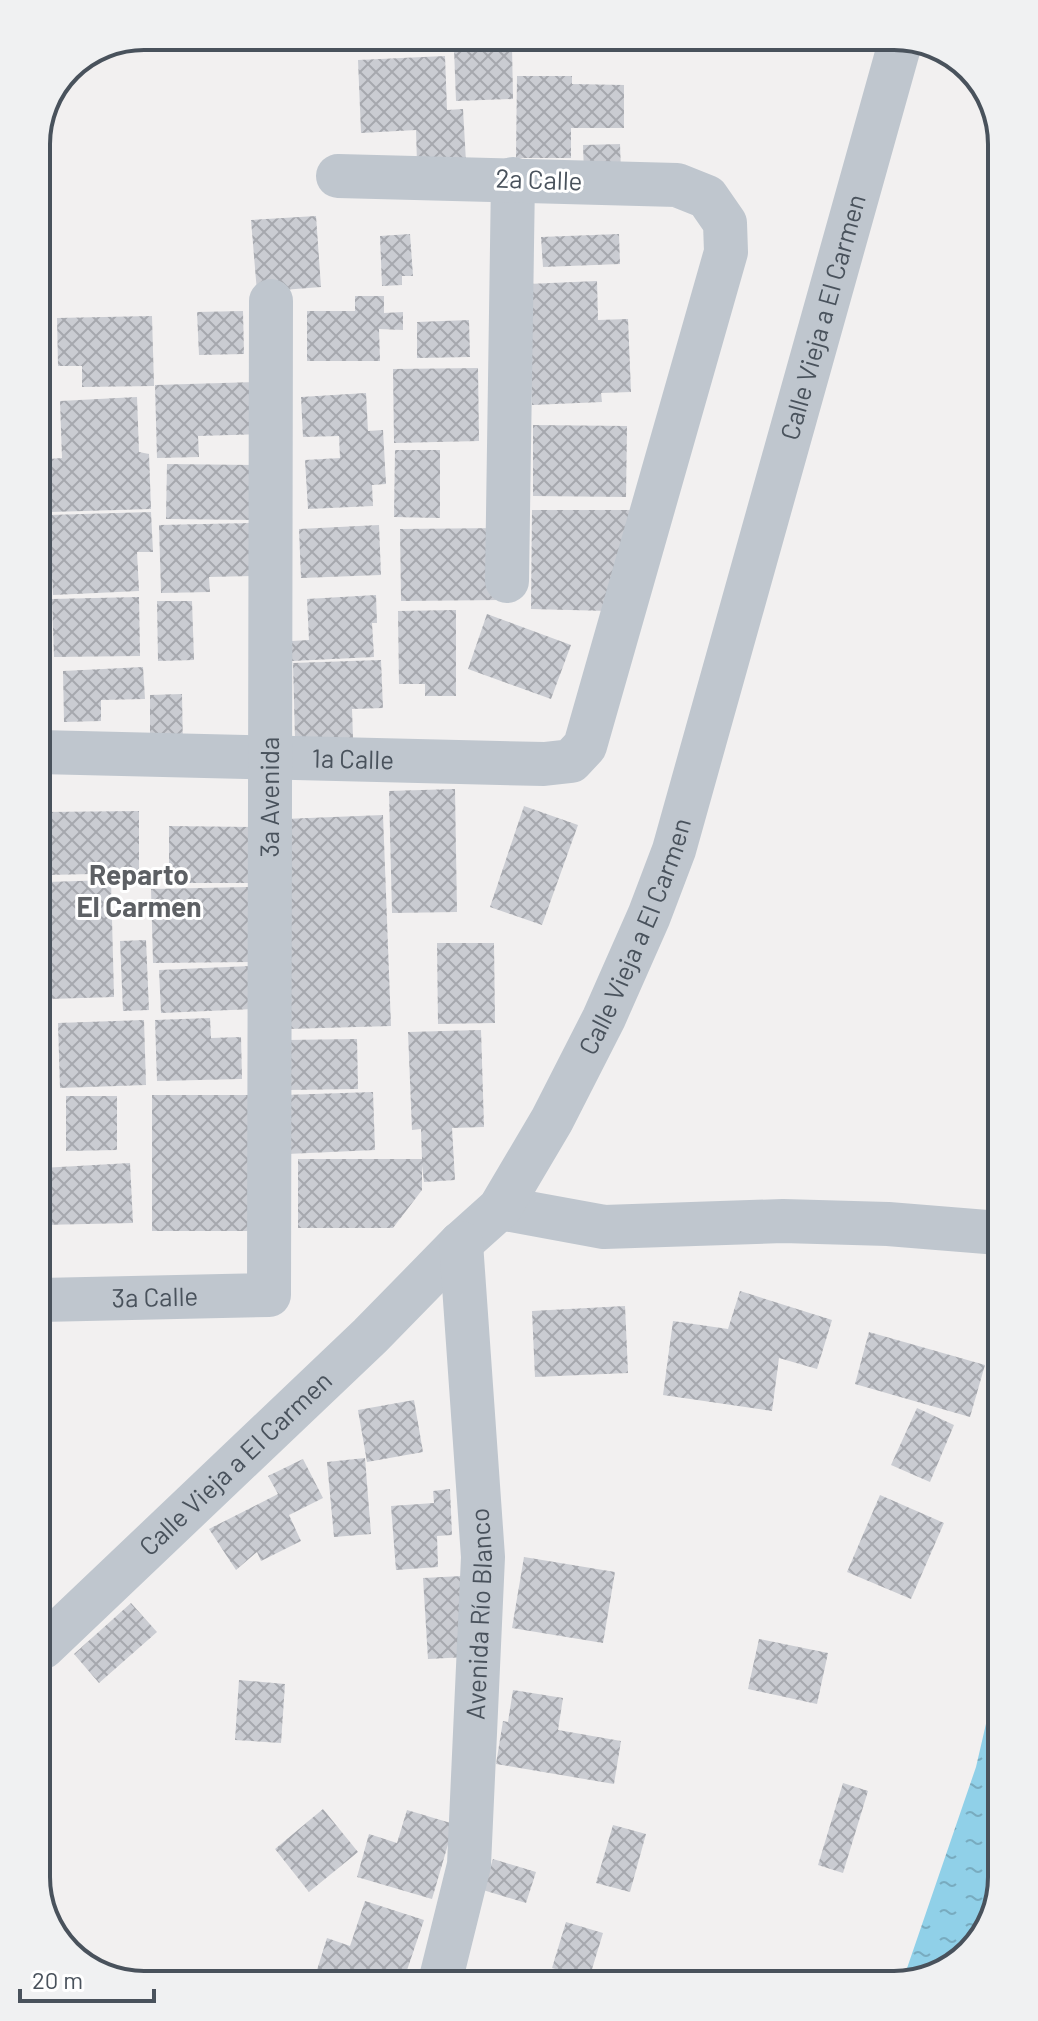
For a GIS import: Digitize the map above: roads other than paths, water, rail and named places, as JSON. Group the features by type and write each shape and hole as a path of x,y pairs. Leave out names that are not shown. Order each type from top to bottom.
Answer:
{"street":[{"name":"Calle Vieja a El Carmen","path":"50,1640 500,1208 552,1120 604,1018 674,850 898,50"},
{"name":"2a Calle","path":"338,176 677,185 707,197 725,223 726,252 585,746 571,761"},
{"path":"507,581 513,179"},
{"name":"3a Avenida","path":"269,1295 271,301"},
{"name":"1a Calle","path":"50,752 544,764 571,761"},
{"path":"500,1208 604,1227 783,1221 888,1224 988,1232"},
{"name":"Avenida Río Blanco","path":"443,1971 469,1865 483,1557 461,1243"},
{"name":"3a Calle","path":"50,1300 269,1295"}],"water":[{"path":"988,1715 988,1877 985,1901 972,1929 951,1952 930,1964 907,1970 976,1767"}],"district":[{"name":"Reparto El Carmen","path":"139,891"}]}
